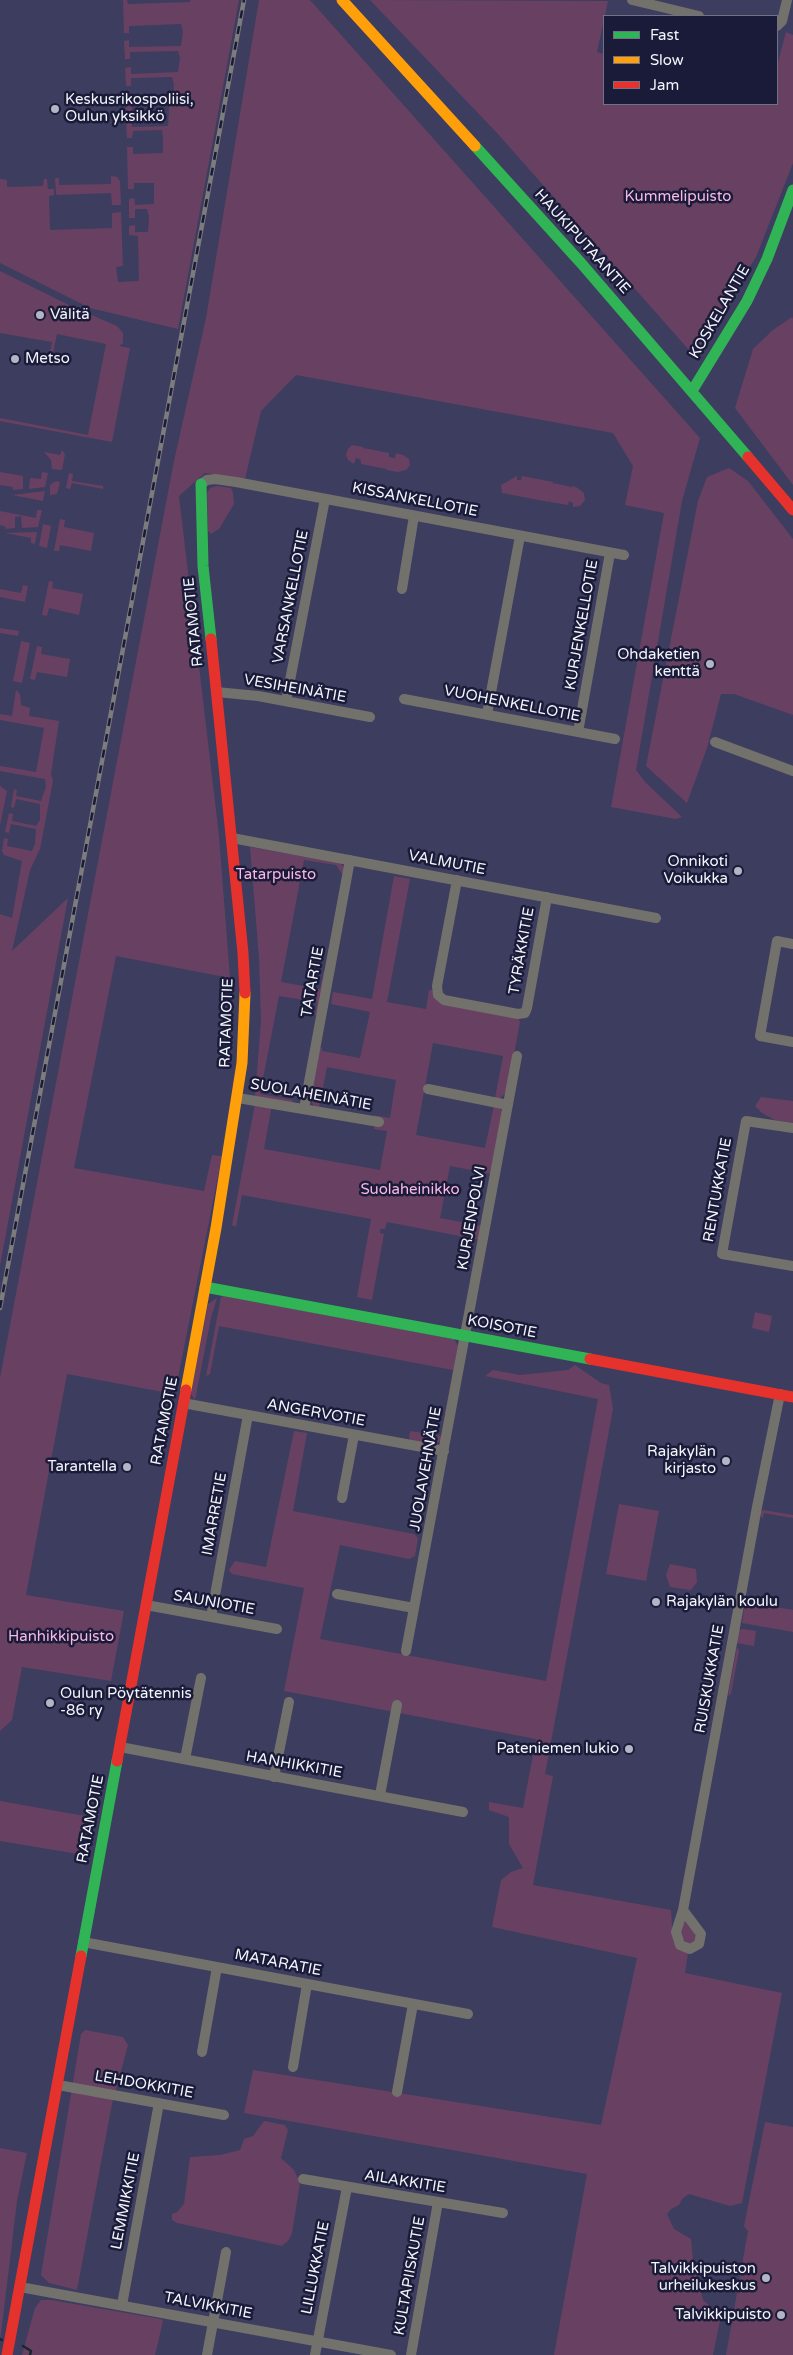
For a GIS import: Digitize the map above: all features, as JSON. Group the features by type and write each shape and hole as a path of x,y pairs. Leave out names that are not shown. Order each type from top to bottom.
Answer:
{"street":[{"name":"HAUKIPUTAANTIE","path":"342,0 581,263 692,390 793,510"},
{"path":"632,0 695,15"},
{"path":"778,25 782,21 787,0"},
{"name":"KOSKELANTIE","path":"692,390 747,302 767,259 793,190"},
{"name":"KISSANKELLOTIE","path":"201,484 207,480 215,479 624,555"},
{"name":"RATAMOTIE","path":"7,2355 205,1287 238,1098 242,1063 245,998 232,838 203,566 201,484"},
{"name":"VARSANKELLOTIE","path":"286,702 325,499"},
{"path":"402,589 414,516"},
{"path":"487,714 520,536"},
{"name":"KURJENKELLOTIE","path":"578,732 610,553"},
{"name":"VESIHEINÄTIE","path":"216,692 370,717"},
{"name":"VUOHENKELLOTIE","path":"404,700 615,739"},
{"path":"715,742 793,771"},
{"name":"VALMUTIE","path":"232,838 656,918"},
{"name":"TATARTIE","path":"304,1109 350,860"},
{"name":"TYRÄKKITIE","path":"457,880 437,986 438,995 444,1000 518,1014 525,1012 527,1008 547,897"},
{"path":"793,944 778,941 760,1036 793,1042"},
{"name":"KURJENPOLVI","path":"466,1336 517,1056"},
{"path":"428,1089 508,1105"},
{"name":"SUOLAHEINÄTIE","path":"238,1098 379,1122"},
{"name":"RENTUKKATIE","path":"793,1128 746,1121 722,1254 793,1266"},
{"name":"KOISOTIE","path":"205,1287 793,1396"},
{"name":"JUOLAVEHNÄTIE","path":"406,1651 466,1336"},
{"name":"RUISKUKKATIE","path":"684,1910 757,1507 780,1394"},
{"name":"ANGERVOTIE","path":"183,1403 444,1451"},
{"name":"IMARRETIE","path":"211,1617 248,1415"},
{"path":"342,1498 354,1435"},
{"path":"337,1594 414,1608"},
{"name":"SAUNIOTIE","path":"146,1605 277,1630"},
{"path":"185,1759 201,1678"},
{"path":"274,1777 289,1702"},
{"path":"380,1795 397,1705"},
{"name":"HANHIKKITIE","path":"120,1747 463,1812"},
{"name":"MATARATIE","path":"83,1942 468,2014"},
{"path":"202,2052 218,1967"},
{"path":"293,2067 307,1984"},
{"path":"397,2092 413,2004"},
{"name":"LEHDOKKITIE","path":"58,2085 224,2115"},
{"name":"LEMMIKKITIE","path":"122,2305 159,2103"},
{"name":"AILAKKITIE","path":"303,2179 503,2213"},
{"name":"LILLUKKATIE","path":"315,2355 347,2187"},
{"name":"KULTAPIISKUTIE","path":"410,2355 438,2202"},
{"path":"207,2355 226,2252"},
{"name":"TALVIKKITIE","path":"20,2287 391,2355"}],"green space":[{"path":"123,0 127,0 128,4 190,2 190,0 239,0 178,329 90,308 0,263 0,179 7,180 7,187 43,186 44,179 47,179 48,189 54,189 54,195 49,196 50,230 112,228 112,213 121,212 123,266 116,267 118,282 139,281 138,236 129,235 129,226 135,225 135,232 148,232 149,217 147,209 135,209 135,218 129,218 129,199 134,198 135,205 154,204 154,183 134,183 134,189 128,189 127,147 133,147 133,154 163,153 163,138 162,130 133,131 132,138 127,138 126,121 132,120 132,127 168,126 169,110 168,103 132,104 132,111 126,111 125,94 131,93 132,100 173,99 174,84 172,77 131,78 131,86 126,86 125,68 131,67 131,74 178,72 180,58 178,51 130,52 130,59 125,59 124,41 129,40 129,47 181,46 183,32 181,24 129,26 129,33 124,33"},
{"name":"Hanhikkipuisto","path":"259,0 310,0 700,438 682,501 636,770 646,783 682,817 676,819 611,807 664,513 625,505 633,466 613,433 296,375 261,411 245,479 205,473 179,496 219,836 230,978 116,956 74,1168 204,1191 212,1155 222,1156 175,1393 67,1374 26,1595 124,1611 111,1681 22,1667 12,1720 0,1731 0,1378 174,461 206,318"},
{"name":"Kummelipuisto","path":"370,0 608,1 605,15 603,15 597,52 603,54 603,105 778,105 778,62 786,32 793,35 793,163 756,257 700,346 689,350 497,133"},
{"path":"111,176 117,177 120,181 120,205 112,205 111,193 57,195 56,193 55,178 59,178 59,185 111,184"},
{"path":"0,271 73,307 117,326 123,333 123,343 119,346 130,348 112,442 0,421 0,418 88,435 106,344 57,334 53,353 50,352 52,342 0,333"},
{"path":"792,317 793,485 735,408 753,349 773,330"},
{"path":"352,445 363,447 362,452 363,448 389,453 389,457 395,458 396,453 403,455 409,459 410,465 406,470 398,472 386,470 387,461 386,469 361,464 361,460 356,458 354,464 348,460 346,455"},
{"path":"62,450 65,454 62,470 52,469 51,460 44,452 60,455"},
{"path":"729,468 748,481 793,539 793,715 734,694 721,694 707,748 687,803 646,766 698,501 707,477"},
{"path":"0,472 23,476 23,489 13,490 13,487 0,485"},
{"path":"42,472 48,473 45,487 29,489 30,478 41,479"},
{"path":"69,473 73,474 72,481 103,486 103,489 72,483 70,489 66,488"},
{"path":"517,476 517,480 521,480 522,476 553,482 553,485 554,483 571,487 571,489 572,486 576,487 584,493 585,500 580,506 573,507 573,503 569,501 568,505 550,502 550,499 549,502 502,493 501,485"},
{"path":"56,481 60,482 57,494 50,495 50,485"},
{"path":"217,486 231,488 234,504 219,529 211,534 208,531 207,493 210,488"},
{"path":"45,491 43,501 12,495"},
{"path":"37,510 42,510 38,527 22,528 21,516 15,517 15,528 5,529 6,527 0,525 0,511 36,518"},
{"path":"60,519 65,520 64,527 94,533 91,551 60,545 59,551 54,551"},
{"path":"43,524 51,526 47,548 39,546"},
{"path":"37,532 35,544 31,543 31,538 5,533"},
{"path":"49,581 53,582 52,588 83,594 79,615 49,608 47,616 42,615"},
{"path":"23,585 28,586 25,602 0,597 0,589 21,593"},
{"path":"0,628 19,631 18,636 0,633"},
{"path":"21,641 30,643 22,683 13,681"},
{"path":"37,646 42,647 41,654 70,659 67,677 37,672 35,680 30,679"},
{"path":"16,690 20,694 21,705 30,708 29,716 59,721 51,774 53,781 40,849 30,870 12,951 68,898 0,1266 0,914 12,918 22,861 4,855 2,851 4,838 8,839 7,846 32,851 35,844 36,829 11,824 9,833 5,832 9,813 13,814 12,821 36,826 40,820 40,804 16,799 14,808 11,807 14,789 17,790 16,796 41,801 46,787 45,779 0,771 0,766 36,772 44,728 0,720 0,714 12,716"},
{"path":"0,786 7,791 0,825"},
{"name":"Tatarpuisto","path":"250,847 340,863 344,867 344,874 342,874 336,865 304,860 281,982 320,989 324,970 326,973 318,1016 315,1015 317,1002 279,996 260,1094 293,1100 292,1103 255,1097 261,1021 259,958"},
{"name":"Suolaheinikko","path":"394,876 410,879 387,1002 426,1009 429,990 432,990 435,995 517,1016 520,1022 507,1092 499,1099 495,1098 503,1056 433,1043 416,1135 485,1148 494,1105 501,1109 503,1114 492,1174 450,1166 440,1218 482,1226 480,1240 387,1222 385,1229 380,1229 380,1233 384,1234 372,1300 357,1297 371,1219 242,1195 236,1227 232,1225 255,1104 270,1107 271,1110 264,1149 380,1170 387,1131 374,1129 376,1119 373,1115 390,1118 396,1080 327,1067 319,1108 313,1105 310,1097 319,1048 322,1048 322,1051 360,1058 370,1012 331,1004 333,992 372,999"},
{"path":"761,1097 793,1101 793,1123 775,1120 762,1113 755,1106"},
{"path":"221,1297 454,1339 458,1346 441,1441 433,1445 410,1440 409,1437 410,1431 441,1436 453,1370 219,1326 210,1374 206,1376"},
{"path":"217,1298 211,1318 195,1400 191,1394 208,1304"},
{"path":"755,1312 772,1316 769,1332 752,1328"},
{"path":"575,1365 601,1383 609,1385 613,1409 545,1774 553,1776 533,1885 671,1910 673,1941 679,1950 688,1953 685,1973 782,1993 742,2203 730,2206 689,2194 667,2214 674,2229 691,2239 693,2260 703,2300 721,2315 713,2355 554,2355 587,2174 244,2113 253,2070 601,2125 637,1958 492,1927 501,1880 511,1872 523,1868 509,1844 509,1817 489,1810 489,1802 523,1808 536,1739 284,1691 304,1588 232,1574 229,1570 235,1561 266,1567 294,1431 307,1433 293,1511 414,1534 418,1538 415,1556 409,1559 340,1545 320,1639 546,1681 598,1399 485,1376 493,1370 520,1375 568,1370"},
{"path":"619,1504 659,1511 646,1581 606,1574"},
{"path":"763,1510 793,1515 793,1518 764,1513 763,1518 761,1517 761,1512"},
{"path":"670,1564 696,1569 697,1582 691,1590 670,1587 666,1575"},
{"path":"745,1602 793,1610 793,1632 742,1623"},
{"path":"739,1630 756,1631 754,1646 736,1643"},
{"path":"737,1647 739,1651 731,1694 728,1696"},
{"path":"0,1801 85,1816 78,1854 0,1841"},
{"path":"684,1920 696,1932 696,1940 690,1944 683,1940 680,1933"},
{"path":"85,2030 123,2037 128,2045 112,2104 77,2290 49,2283 41,2275 81,2034"},
{"path":"264,2121 285,2125 288,2130 281,2158 294,2170 300,2183 292,2233 288,2241 282,2246 177,2223 172,2220 172,2214 177,2212 184,2204 190,2157 220,2155 240,2150 244,2139 253,2136"},
{"name":"Talvikkipuiston urheilukeskus","path":"765,2122 793,2127 793,2355 726,2355 748,2231 744,2226"},
{"path":"0,2148 27,2153 17,2201 0,2342"},
{"path":"41,2300 51,2300 161,2319 163,2321 155,2355 22,2355 35,2308"}],"waterway":[{"path":"23,2346 31,2351 30,2355"}],"railway":[{"path":"0,1308 244,0"}],"traffic: fast":[{"path":"475,146 581,263 748,457"},
{"path":"692,391 747,301 767,259 793,190"},
{"path":"201,484 203,566 211,639"},
{"path":"205,1287 590,1359"},
{"path":"81,1956 117,1761"}],"traffic: slow":[{"path":"342,0 475,146"},
{"path":"186,1390 216,1228 242,1063 245,993"}],"traffic: jam":[{"path":"748,457 793,510"},
{"path":"211,639 243,953 245,993"},
{"path":"590,1359 793,1397"},
{"path":"117,1761 186,1390"},
{"path":"7,2355 81,1956"}],"place":[{"name":"Keskusrikospoliisi, Oulun yksikkö","path":"55,109"},
{"name":"Välitä","path":"40,315"},
{"name":"Metso","path":"15,359"},
{"name":"Ohdaketien kenttä","path":"710,664"},
{"name":"Onnikoti Voikukka","path":"738,871"},
{"name":"Rajakylän kirjasto","path":"726,1461"},
{"name":"Tarantella","path":"127,1467"},
{"name":"Rajakylän koulu","path":"656,1602"},
{"name":"Oulun Pöytätennis -86 ry","path":"50,1703"},
{"name":"Pateniemen lukio","path":"629,1749"},
{"name":"Talvikkipuiston urheilukeskus","path":"766,2278"},
{"name":"Talvikkipuisto","path":"781,2315"}]}
